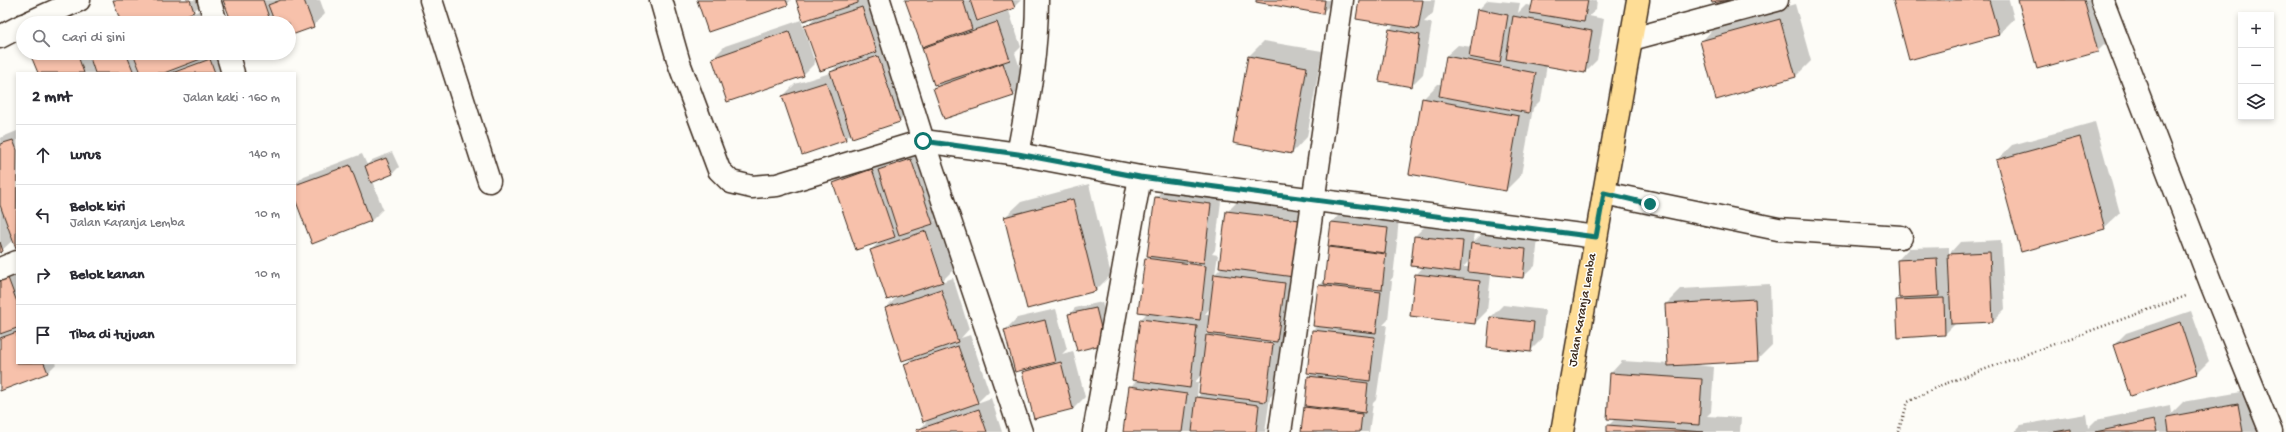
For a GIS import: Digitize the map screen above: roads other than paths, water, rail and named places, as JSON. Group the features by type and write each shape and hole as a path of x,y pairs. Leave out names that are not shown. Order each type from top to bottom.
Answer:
{"main road":[{"name":"Jalan Karanja Lemba","path":"1562,432 1638,0"}],"street":[{"path":"44,16 79,0"},
{"path":"209,0 214,16"},
{"path":"431,0 489,181"},
{"path":"661,0 679,63 719,170 731,182 752,187 777,185 923,141 1018,154 1140,177 1596,237"},
{"path":"879,0 923,141 1021,432"},
{"path":"1018,154 1027,111 1037,24 1037,0"},
{"path":"1280,432 1315,199 1342,0"},
{"path":"1632,39 1777,0"},
{"path":"2102,0 2212,286 2271,432"},
{"path":"0,37 16,29"},
{"path":"228,60 233,72"},
{"path":"1094,432 1140,177"},
{"path":"1604,193 1778,229 1900,238"},
{"path":"0,270 16,262"}]}
